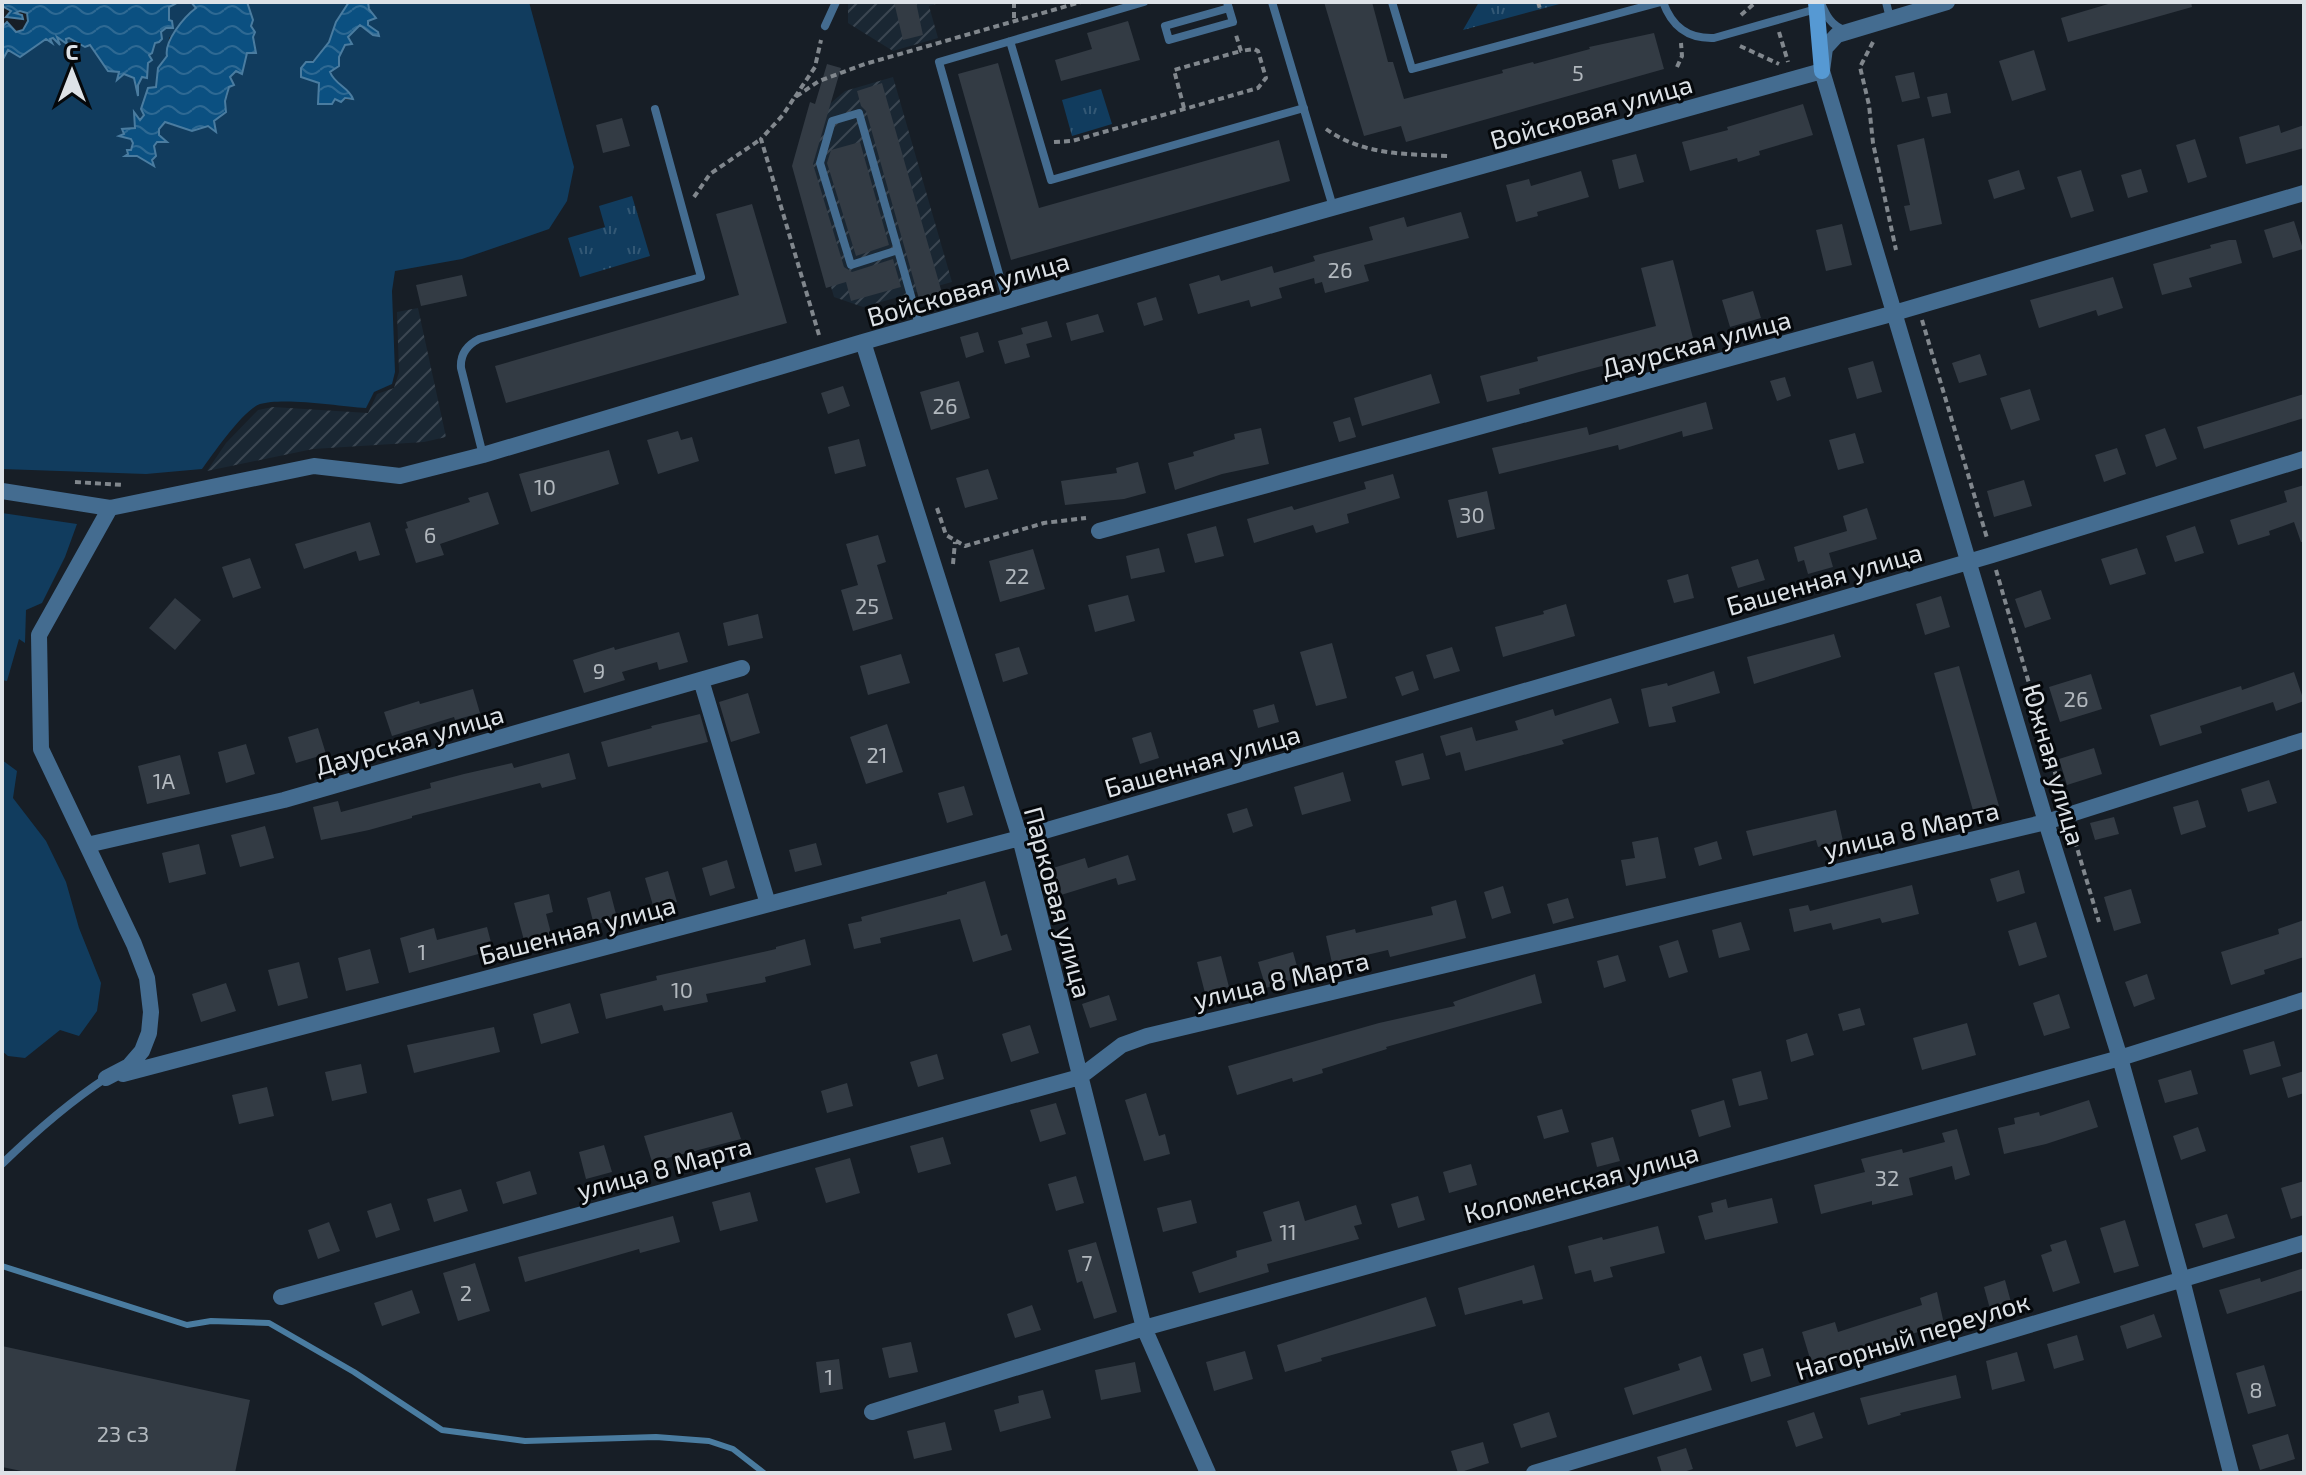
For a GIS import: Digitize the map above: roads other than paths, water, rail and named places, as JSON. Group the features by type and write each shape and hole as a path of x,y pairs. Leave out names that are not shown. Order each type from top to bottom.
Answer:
{"main road":[{"path":"1818,4 1822,71"}],"street":[{"path":"1822,71 1825,48 1837,35 1888,10 1947,2"},
{"name":"Войсковая улица","path":"110,508 314,466 400,476 483,455 1333,207 1822,71"},
{"name":"Южная улица","path":"1822,71 2046,822 2120,1058 2182,1280 2231,1473"},
{"name":"Даурская улица","path":"1107,529 1896,313 2304,193"},
{"name":"Парковая улица","path":"863,342 1020,838 1144,1328 1208,1473"},
{"name":"Башенная улица","path":"106,1078 1020,838 1992,555 2304,459"},
{"path":"2,491 110,508 39,635 41,749 147,978 151,1012 149,1033 142,1051 129,1066 106,1078"},
{"name":"Даурская улица","path":"87,845 284,800 742,668"},
{"path":"701,680 768,904"},
{"name":"улица 8 Марта","path":"281,1297 1080,1077 1122,1045 1147,1036 2046,822 2304,740"},
{"name":"Коломенская улица","path":"872,1412 1144,1328 2120,1058 2304,1000"},
{"name":"Нагорный переулок","path":"1534,1473 2304,1243"}],"lane":[{"path":"825,26 836,2"},
{"path":"1007,302 939,62 1144,2"},
{"path":"1272,2 1333,207"},
{"path":"1392,2 1412,69 1662,2 1674,24 1688,35 1700,38 1714,38 1818,4 1837,28 1847,30"},
{"path":"1228,5 1233,22 1169,40 1165,26 1228,5"},
{"path":"1015,39 1051,180 1303,106"},
{"path":"483,455 461,368 460,360 465,350 479,339 701,277 655,109"},
{"path":"898,250 851,265 820,163 832,121 859,113 920,326"},
{"path":"2,1164 37,1129 106,1078"}],"water":[{"path":"2,2 175,4 169,7 169,20 173,28 161,32 162,39 155,43 149,55 152,60 148,63 147,78 142,77 138,85 138,96 134,78 124,74 117,80 119,72 108,71 90,45 85,47 69,38 66,39 67,44 57,37 60,45 53,38 50,39 52,43 46,39 20,57 8,50 3,59 2,27 7,22 16,32 23,30 28,21 27,13 20,11 15,13 22,15 23,19 6,17 11,11 2,6"},
{"path":"191,2 247,2 253,20 251,26 255,32 256,53 247,53 242,74 236,71 230,77 234,85 229,87 226,112 214,121 216,132 208,126 192,131 165,122 159,129 159,135 167,142 157,142 154,146 154,166 137,156 125,156 133,143 131,139 119,136 124,134 122,129 135,128 134,112 140,120 144,115 141,109 148,88 156,87 158,68 167,56 169,43 181,23 196,8"},
{"path":"349,2 368,2 376,18 368,21 368,25 379,36 360,25 348,37 352,44 345,45 339,57 339,66 330,72 353,99 345,98 341,102 335,99 332,104 318,104 319,83 301,77 301,68 306,62 313,62 329,42 336,22"}],"waterway":[{"path":"2,1266 187,1325 211,1321 269,1323 354,1372 442,1430 525,1441 656,1437 709,1441 733,1449 764,1473"}]}
